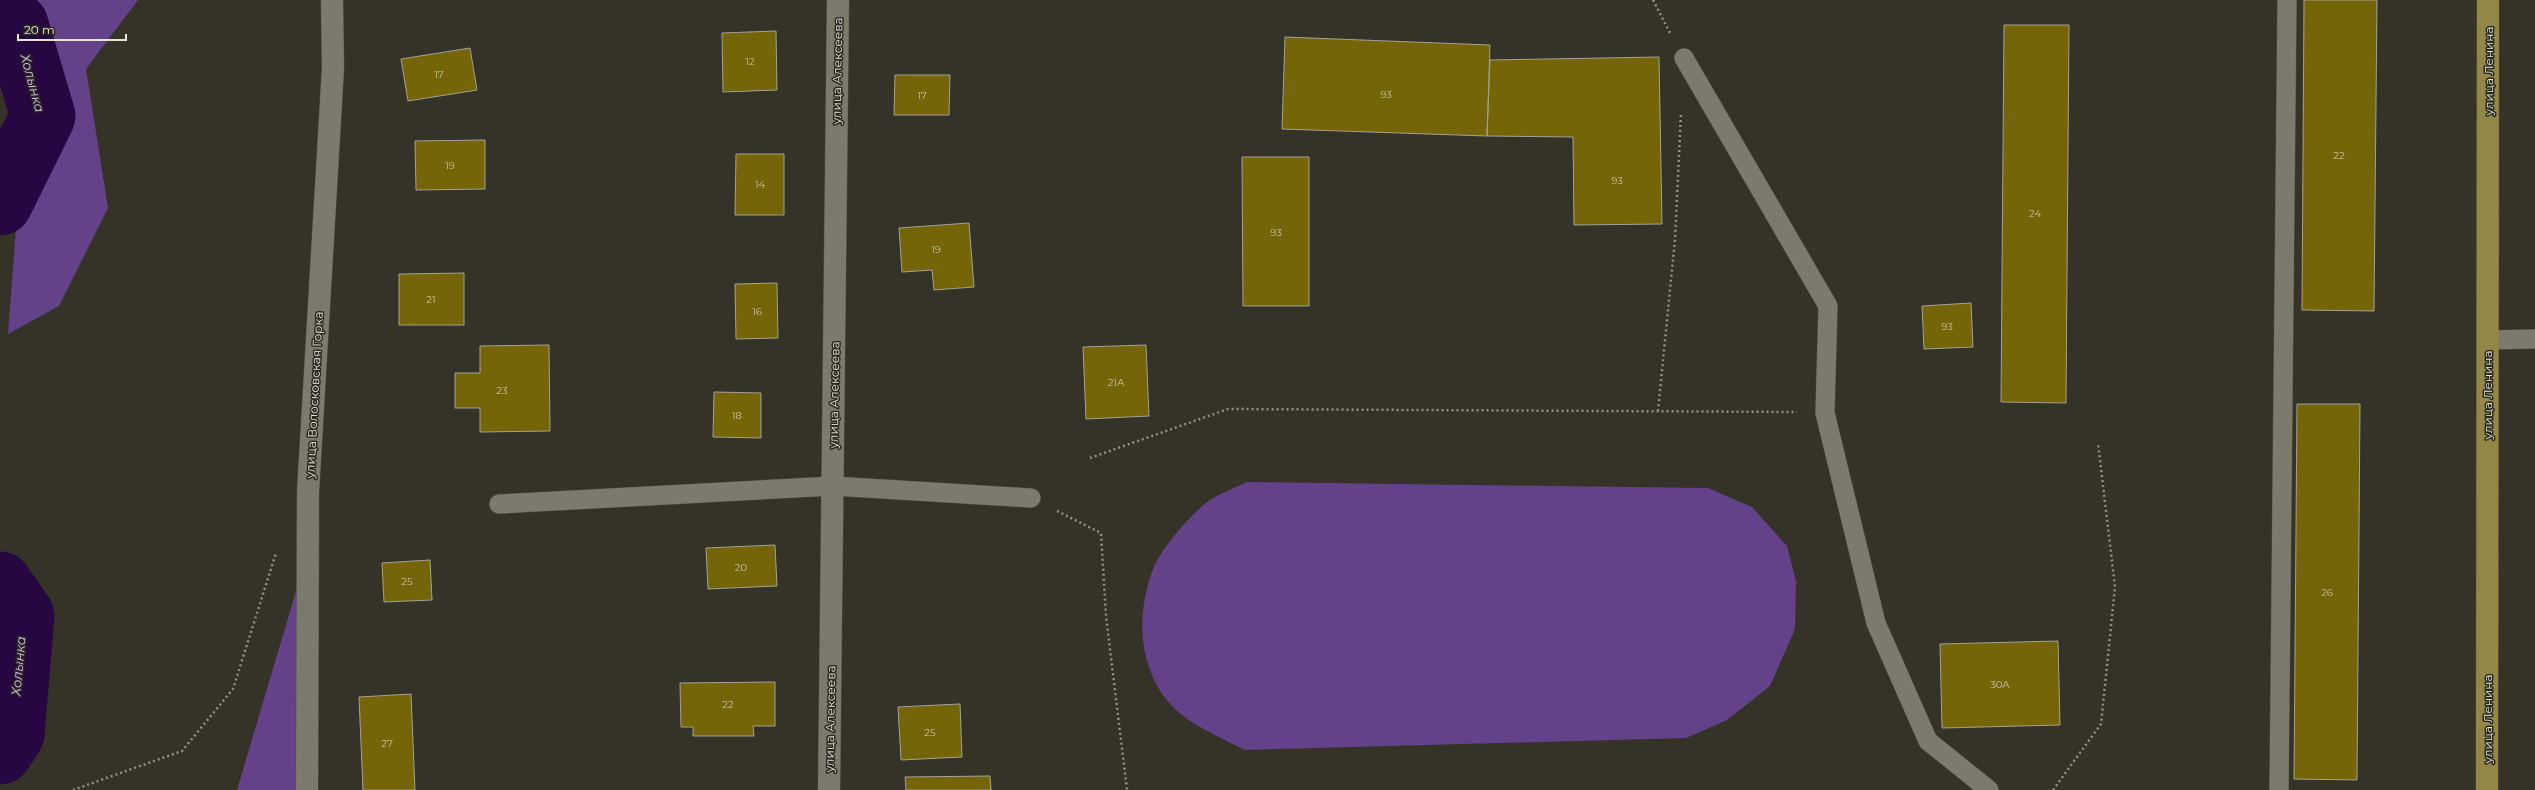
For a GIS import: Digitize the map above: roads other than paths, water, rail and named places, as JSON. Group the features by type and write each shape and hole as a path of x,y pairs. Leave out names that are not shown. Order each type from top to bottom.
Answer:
{"main road":[{"name":"улица Ленина","path":"2486,790 2488,0"}],"street":[{"name":"улица Волосковская Горка","path":"307,790 308,492 333,68 332,0"},
{"name":"улица Алексеева","path":"830,790 838,0"}],"lane":[{"path":"2279,790 2287,0"},
{"path":"1684,58 1828,306 1825,413 1876,623 1928,741 1989,790"},
{"path":"2487,340 2535,339"},
{"path":"499,504 833,486 1031,498"}],"waterway":[{"name":"Холынка","path":"0,9 16,25 43,116 0,203"},
{"name":"Холынка","path":"0,584 22,616 12,734 0,752"}]}
